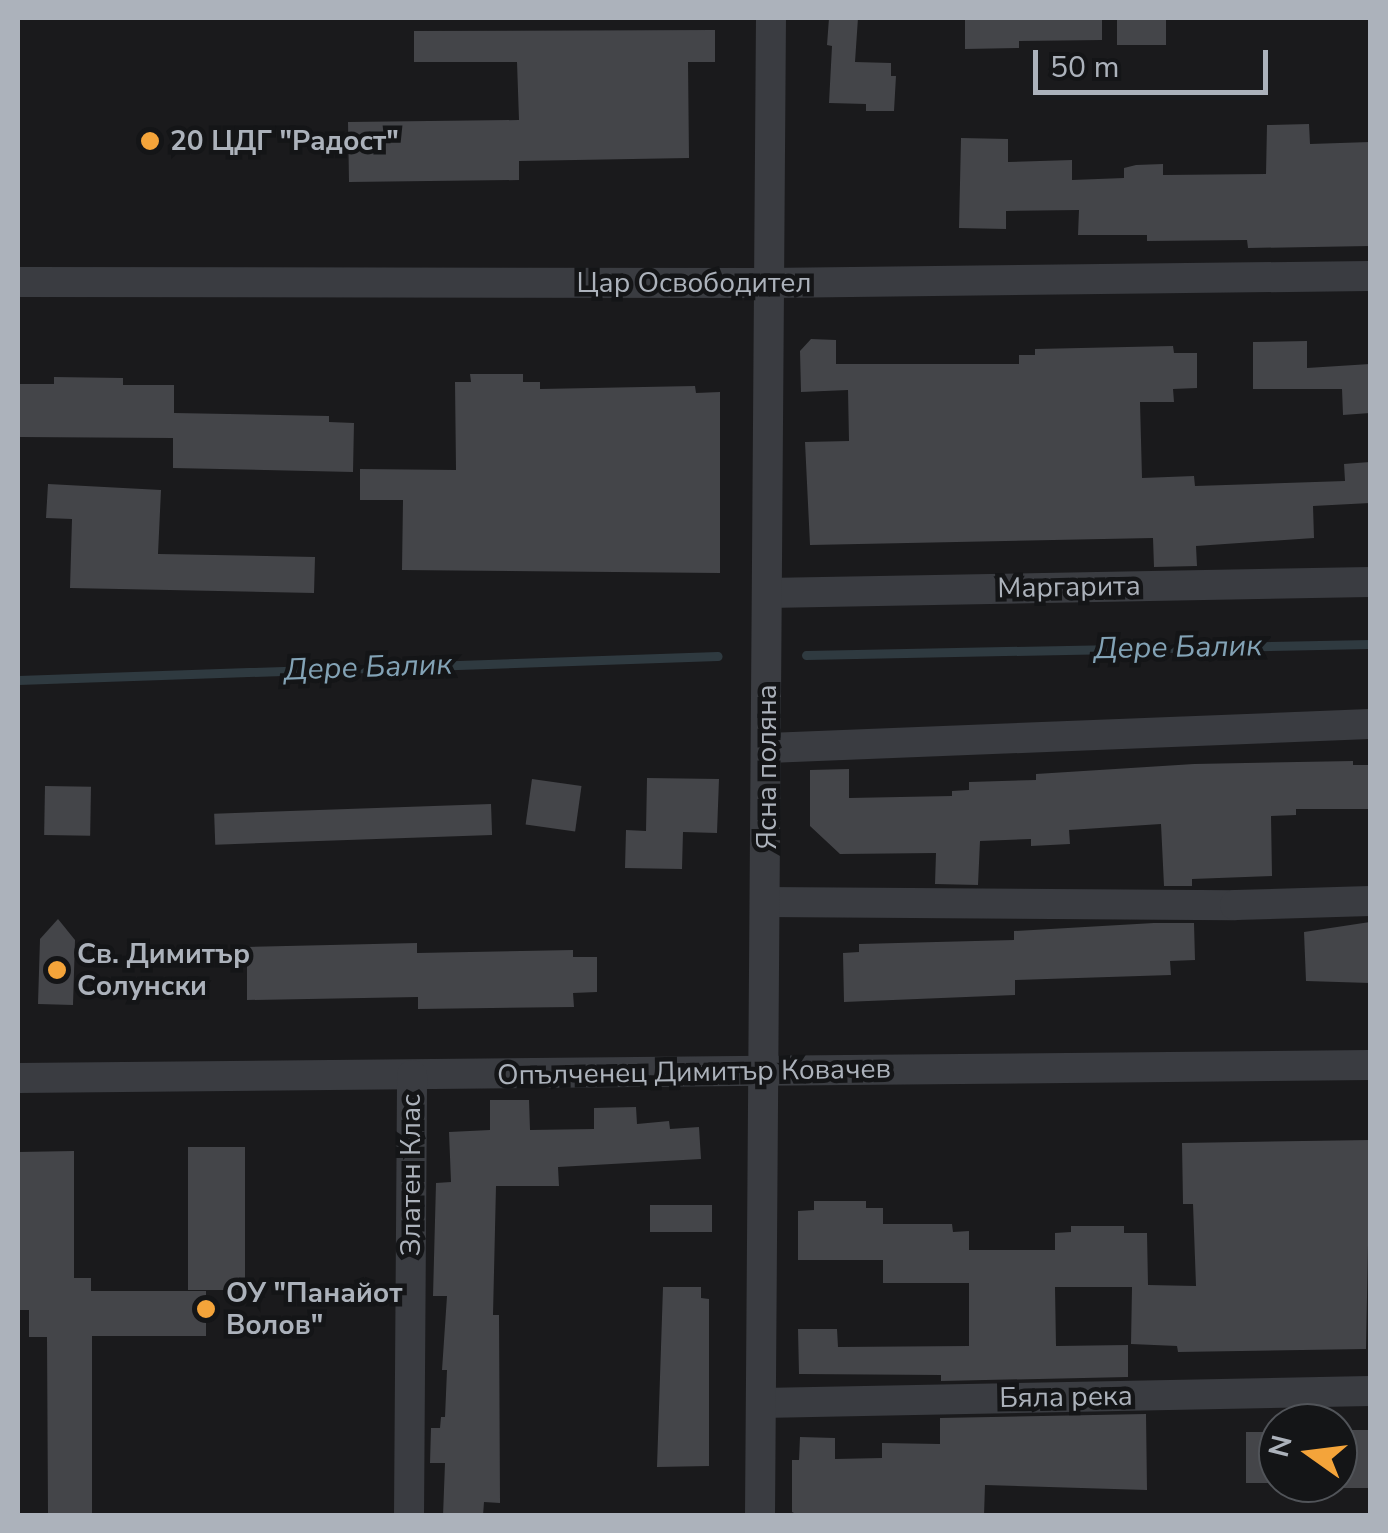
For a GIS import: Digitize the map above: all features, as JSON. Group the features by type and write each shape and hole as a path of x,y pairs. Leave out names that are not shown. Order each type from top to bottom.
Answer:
{"street":[{"name":"Ясна поляна","path":"760,1516 770,18"},
{"name":"Цар Освободител","path":"18,282 768,283 1370,276"},
{"name":"Маргарита","path":"768,592 1370,582"},
{"path":"768,748 1370,724"},
{"path":"766,902 1235,905 1370,901"},
{"name":"Опълченец Димитър Ковачев","path":"18,1078 1370,1065"},
{"name":"Златен Клас","path":"409,1516 412,1074"},
{"name":"Бяла река","path":"761,1403 1370,1391"}],"building":[{"path":"829,18 858,18 855,62 891,63 891,76 896,76 894,111 866,111 866,104 829,103"},
{"path":"965,18 1102,18 1102,40 1019,41 1019,48 965,49"},
{"path":"1117,18 1166,18 1166,45 1117,45"},
{"path":"715,30 715,62 688,62 689,158 519,161 519,180 349,182 348,122 519,120 517,62 414,62 414,31"},
{"path":"1309,124 1310,144 1370,142 1370,246 1248,248 1247,240 1147,241 1147,235 1078,235 1079,210 1006,211 1006,229 959,228 961,138 1008,139 1008,162 1072,160 1072,180 1124,178 1124,168 1163,164 1163,175 1266,174 1267,125"},
{"path":"811,339 836,340 836,364 1019,364 1019,355 1035,355 1035,349 1173,346 1174,353 1197,353 1197,388 1173,389 1174,402 1140,402 1142,478 1194,476 1195,486 1345,481 1344,464 1370,462 1370,503 1313,506 1314,538 1196,546 1197,566 1154,567 1153,538 810,545 805,442 849,441 848,390 801,392 800,351"},
{"path":"1307,341 1307,368 1370,364 1370,413 1343,415 1342,389 1253,389 1253,342"},
{"path":"470,374 523,374 523,382 540,382 540,389 695,386 696,393 720,392 720,573 402,570 403,500 360,500 360,469 456,470 455,382 471,382"},
{"path":"54,377 123,378 123,385 174,385 174,413 329,416 329,422 354,423 353,472 173,468 173,438 20,437 18,384 54,384"},
{"path":"48,484 161,490 158,554 315,557 314,593 70,588 72,519 46,518"},
{"path":"1353,761 1353,765 1370,765 1370,809 1296,809 1296,815 1271,816 1272,876 1192,879 1192,886 1164,886 1161,824 1069,830 1070,844 1031,846 1031,839 980,841 978,885 935,884 936,853 840,854 810,826 810,770 849,769 849,798 952,796 952,791 969,790 969,782 1036,780 1036,774 1194,764"},
{"path":"647,778 719,779 717,833 683,832 682,869 625,868 626,830 646,831"},
{"path":"532,779 582,786 575,832 526,825"},
{"path":"45,786 91,787 90,836 44,835"},
{"path":"491,804 492,835 215,845 214,814"},
{"name":"Св. Димитър Солунски","path":"58,919 75,940 73,1005 38,1004 40,939"},
{"path":"1370,922 1370,983 1306,981 1304,932"},
{"path":"1194,923 1195,960 1170,961 1171,975 1015,980 1015,995 844,1002 843,953 859,952 859,944 1014,940 1014,931"},
{"path":"417,943 417,953 573,950 573,957 597,957 597,992 573,993 574,1007 418,1009 418,997 247,1000 247,947"},
{"path":"490,1100 529,1100 530,1130 594,1129 594,1108 636,1107 637,1124 669,1121 670,1129 699,1127 701,1159 558,1167 559,1186 496,1186 493,1315 499,1315 500,1503 484,1502 483,1516 443,1516 445,1463 430,1463 431,1428 440,1428 441,1417 445,1417 447,1370 442,1370 447,1296 433,1296 436,1183 451,1182 449,1132 490,1130"},
{"path":"1370,1140 1366,1349 1178,1352 1177,1346 1131,1344 1132,1287 1055,1287 1056,1346 1128,1345 1128,1377 941,1381 941,1375 799,1374 798,1329 837,1329 838,1347 969,1346 969,1283 883,1283 883,1260 798,1260 798,1211 814,1210 814,1201 866,1201 866,1208 883,1208 883,1224 952,1224 953,1232 969,1231 969,1250 1055,1250 1055,1233 1071,1232 1071,1226 1124,1226 1124,1233 1147,1233 1148,1285 1196,1286 1193,1204 1183,1204 1182,1143"},
{"path":"188,1147 245,1147 245,1290 188,1290"},
{"path":"74,1151 74,1278 91,1278 91,1291 206,1291 206,1336 92,1336 92,1516 48,1516 47,1337 29,1337 29,1310 18,1310 18,1152"},
{"path":"650,1205 712,1205 712,1232 650,1232"},
{"path":"663,1287 701,1287 701,1298 709,1299 709,1466 657,1467"},
{"path":"1146,1414 1147,1490 985,1485 984,1516 800,1516 792,1512 792,1460 799,1460 800,1437 835,1438 835,1459 882,1458 882,1443 940,1444 940,1418"},
{"path":"1358,1430 1370,1430 1370,1488 1358,1488"},
{"path":"1246,1432 1258,1432 1258,1483 1246,1483"}],"waterway":[{"name":"Дере Балик","path":"806,655 1370,644"},
{"name":"Дере Балик","path":"18,680 718,656"}],"place":[{"name":"20 ЦДГ \"Радост\"","path":"150,141"},
{"name":"Св. Димитър Солунски","path":"57,970"},
{"name":"ОУ \"Панайот Волов\"","path":"206,1309"}]}
